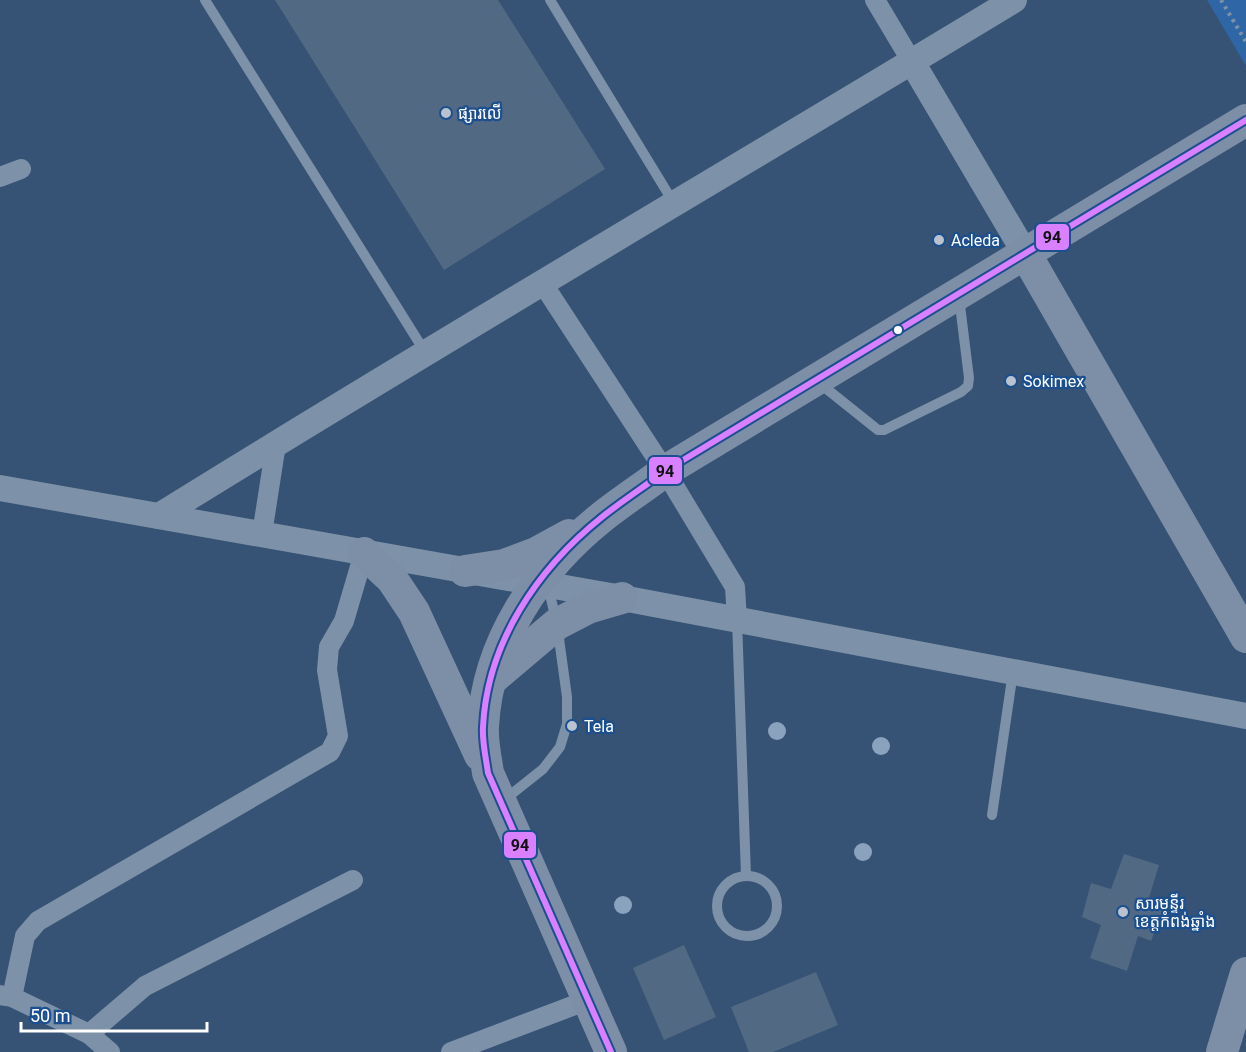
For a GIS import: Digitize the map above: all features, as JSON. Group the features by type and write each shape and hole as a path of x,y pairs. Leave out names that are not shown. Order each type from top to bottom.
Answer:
{"main road":[{"path":"488,773 483,730 485,704 497,654 507,632 575,541 602,517 665,471 1246,120"},
{"path":"1025,253 1246,637"},
{"path":"465,571 504,565 536,553 602,517"},
{"path":"364,553 392,579 414,612 502,802 611,1052"},
{"path":"491,680 557,624 588,608 622,598"},
{"path":"1222,1052 1246,973"}],"street":[{"path":"875,0 1025,253"},
{"path":"159,516 424,352 675,206 1014,0"},
{"path":"0,177 21,169"},
{"path":"543,284 665,471 735,587 736,620"},
{"path":"262,534 276,444"},
{"path":"0,488 622,598 1246,716"},
{"path":"110,1052 89,1034 6,996 25,936 38,921 330,752 338,736 327,670 329,647 344,621 364,553"},
{"path":"89,1034 145,986 352,880"},
{"path":"451,1052 588,1000"}],"lane":[{"path":"205,0 424,352"},
{"path":"550,0 675,206"},
{"path":"816,380 878,430 884,430 961,392 968,386 969,378 958,294"},
{"path":"502,802 543,769 560,747 567,723 567,697 557,624 542,585"},
{"path":"736,620 746,876"},
{"path":"992,814 1013,672"},
{"path":"746,876 765,882 772,889 776,897 777,908 770,926 762,932 743,936 726,927 717,909 717,899 728,882 736,877 746,876"}],"path":[{"path":"1221,0 1246,42"}],"shaded area":[{"path":"1207,0 1246,0 1246,66"}],"building":[{"path":"275,0 498,0 605,169 444,270"},
{"name":"សារមន្ទីរ ខេត្តកំពង់ឆ្នាំង","path":"1124,854 1159,865 1148,901 1165,907 1151,941 1138,936 1127,971 1090,958 1101,925 1082,917 1091,883 1111,889"},
{"path":"684,945 716,1017 664,1040 633,968"},
{"path":"816,972 838,1025 773,1052 749,1052 731,1007"}],"transit line":[{"name":"94","path":"611,1052 488,773 483,727 494,666 505,637 537,584 578,538 610,511 665,471 1246,120"}],"place":[{"name":"ផ្សារលើ","path":"446,113"},
{"name":"Acleda","path":"939,240"},
{"name":"Sokimex","path":"1011,381"},
{"name":"Tela","path":"572,726"},
{"name":"សារមន្ទីរ ខេត្តកំពង់ឆ្នាំង","path":"1123,912"}]}
